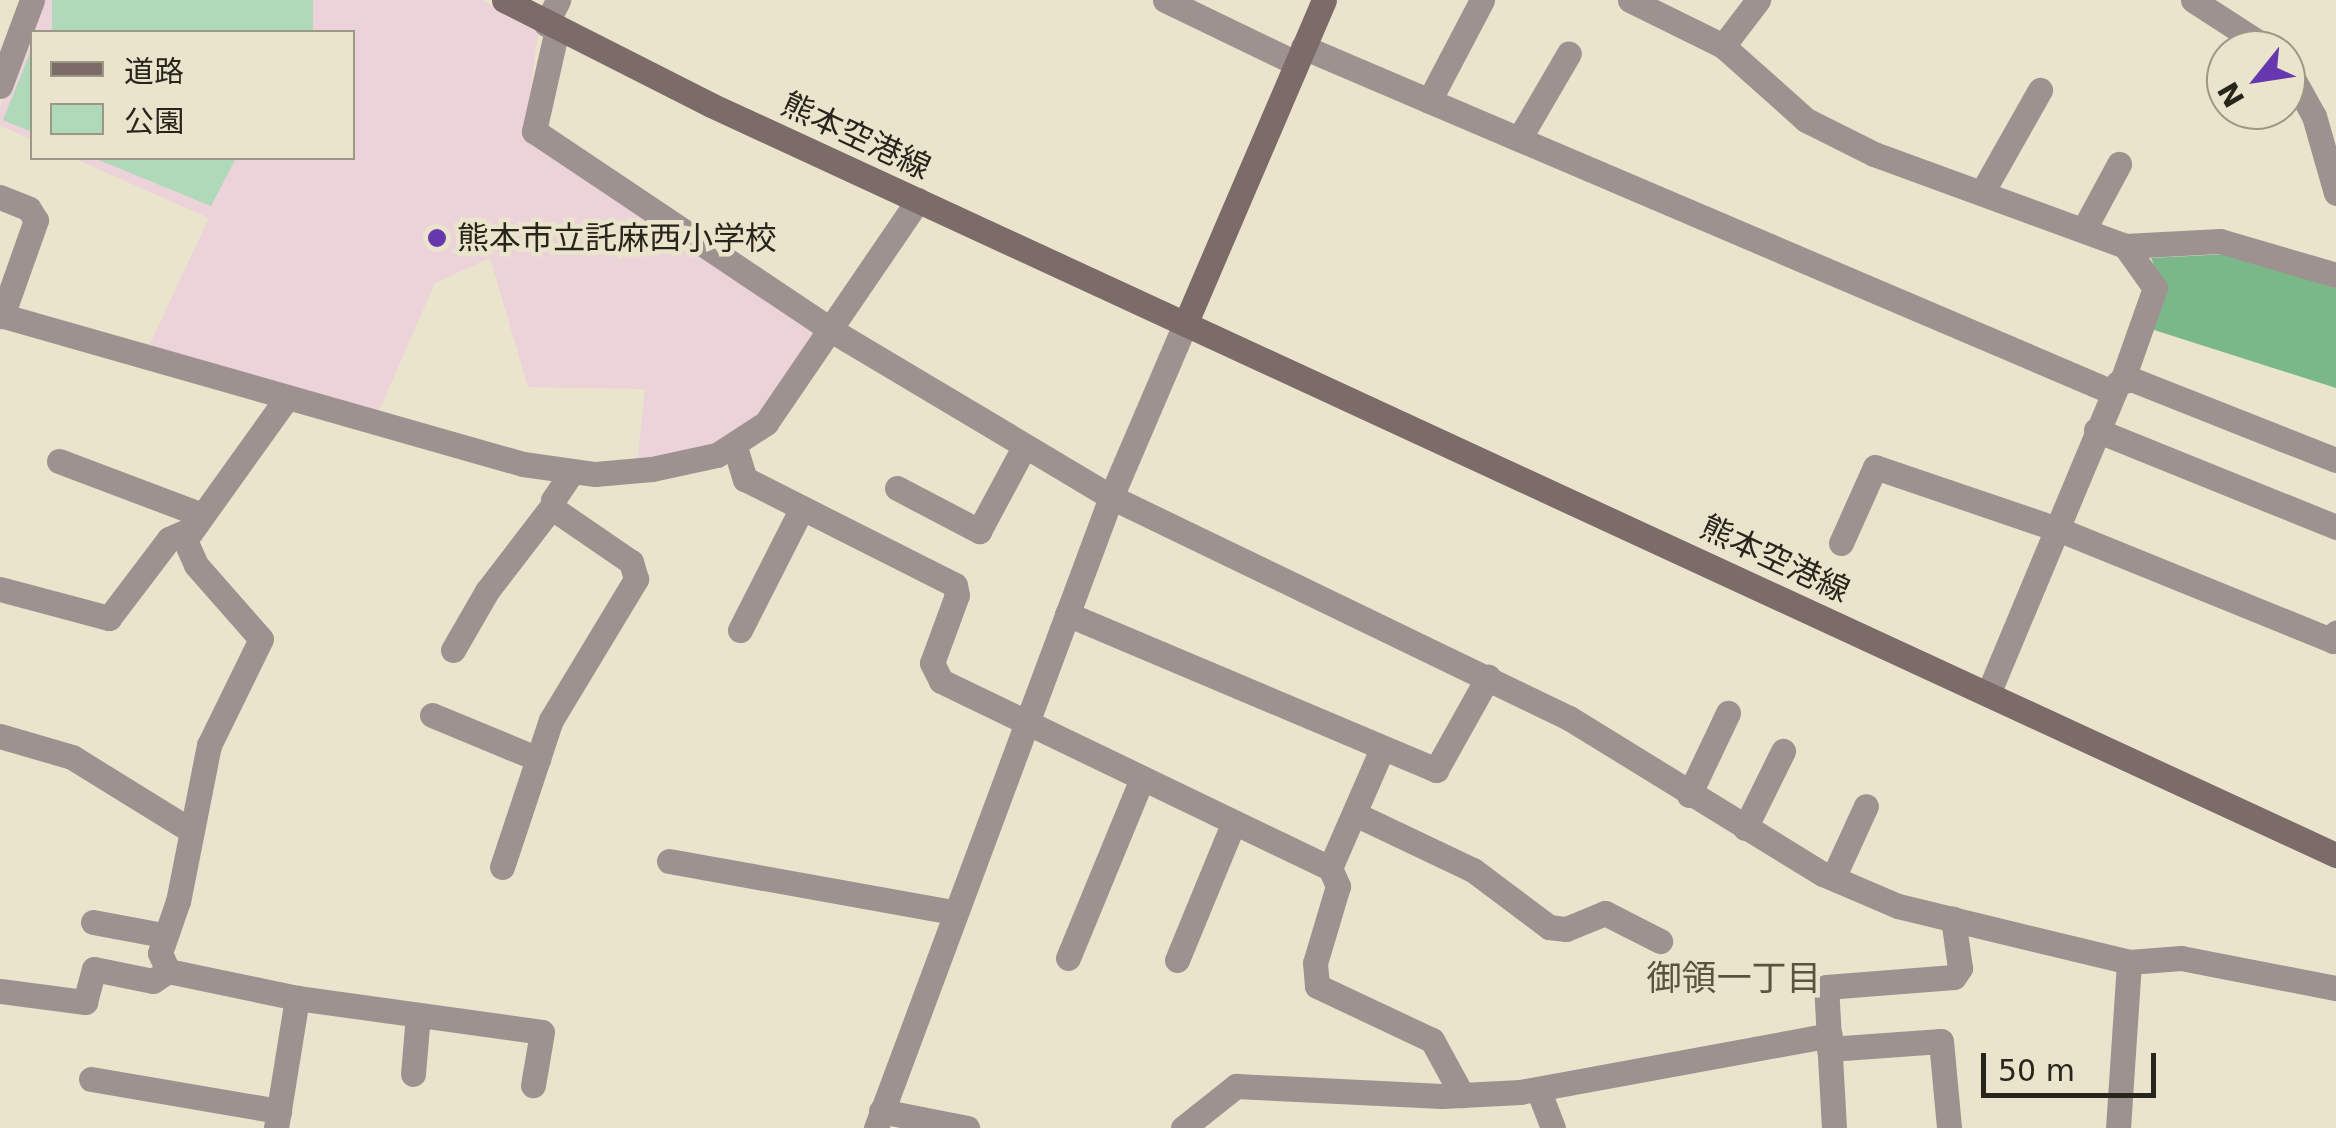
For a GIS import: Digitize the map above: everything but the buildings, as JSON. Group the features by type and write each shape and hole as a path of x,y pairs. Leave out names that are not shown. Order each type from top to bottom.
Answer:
{"main road":[{"name":"熊本空港線","path":"504,0 918,200 2336,855"},
{"path":"1186,322 1324,0"}],"street":[{"path":"3,71 32,0"},
{"path":"558,0 534,131 831,330 1023,449 1111,497 1568,718 1745,828 1833,878 1898,906 2129,962 2181,958 2336,988"},
{"path":"1165,0 1299,55 1429,101 2116,386 2336,460"},
{"path":"1429,101 1482,0"},
{"path":"1630,0 1722,46 1815,126 1874,154 1984,190 2125,246 2220,241 2336,275"},
{"path":"1722,46 1758,0"},
{"path":"2194,0 2240,30"},
{"path":"1519,140 1569,52"},
{"path":"1984,190 2040,90"},
{"path":"2306,101 2336,193"},
{"path":"2309,106 2336,118"},
{"path":"2084,229 2118,164"},
{"path":"0,197 29,209 36,220 1,316 286,399 571,473 652,469 735,448 766,423 918,200"},
{"path":"1988,694 2060,530 2096,430 2155,288 2125,246"},
{"path":"966,1128 878,1120 952,912 1111,497 1186,322"},
{"path":"0,589 109,618 170,539 193,523 286,399"},
{"path":"2096,430 2336,527"},
{"path":"735,448 745,479 955,585 958,595 932,663 936,676 1024,725 1330,868 1338,886 1314,968 1317,986 1432,1040 1462,1095"},
{"path":"896,488 979,531 1023,449"},
{"path":"59,462 193,523"},
{"path":"1840,543 1875,466 2060,530 2333,641 2336,633"},
{"path":"453,650 486,592 553,505 571,473"},
{"path":"502,867 552,720 637,574 631,562 553,505"},
{"path":"740,630 802,508"},
{"path":"168,971 161,961 163,935 178,902 209,745 261,640 190,556 193,523"},
{"path":"1067,614 1382,748 1441,769 1488,677"},
{"path":"1689,795 1728,713"},
{"path":"432,715 538,759"},
{"path":"0,736 72,757 190,830"},
{"path":"1330,868 1382,748"},
{"path":"1745,828 1783,751"},
{"path":"1068,958 1141,781"},
{"path":"1833,878 1866,806"},
{"path":"1355,814 1484,876 1548,927 1566,929 1604,913 1660,940"},
{"path":"1176,960 1232,824"},
{"path":"670,861 952,912"},
{"path":"1834,1128 1826,987 1956,974 1953,918"},
{"path":"93,922 163,935"},
{"path":"2118,1128 2129,962"},
{"path":"0,991 85,1002 94,969 153,980 168,971 297,998 542,1032 533,1085"},
{"path":"91,1079 278,1120 297,998"},
{"path":"413,1074 418,1014"},
{"path":"1183,1128 1220,1094 1236,1086 1462,1095 1538,1089 1830,1042 1942,1041 1949,1128"},
{"path":"1538,1089 1553,1128"},
{"path":"1220,1094 1220,1128"}],"shaded area":[{"name":"熊本市立託麻西小学校","path":"40,0 482,0 538,32 525,135 818,335 774,405 719,445 637,462 645,389 528,387 490,258 435,283 378,413 148,348 209,218 78,160 355,160 355,30 30,30 30,139 0,125 0,107"}],"green space":[{"path":"52,0 313,0 313,30 52,30"},
{"path":"30,53 30,131 3,120"},
{"path":"99,160 235,160 211,206"},
{"path":"2227,254 2336,288 2336,388 2151,329 2164,289 2151,258"}],"place":[{"name":"熊本市立託麻西小学校","path":"437,238"}],"district":[{"name":"御領一丁目","path":"1734,978"}]}
